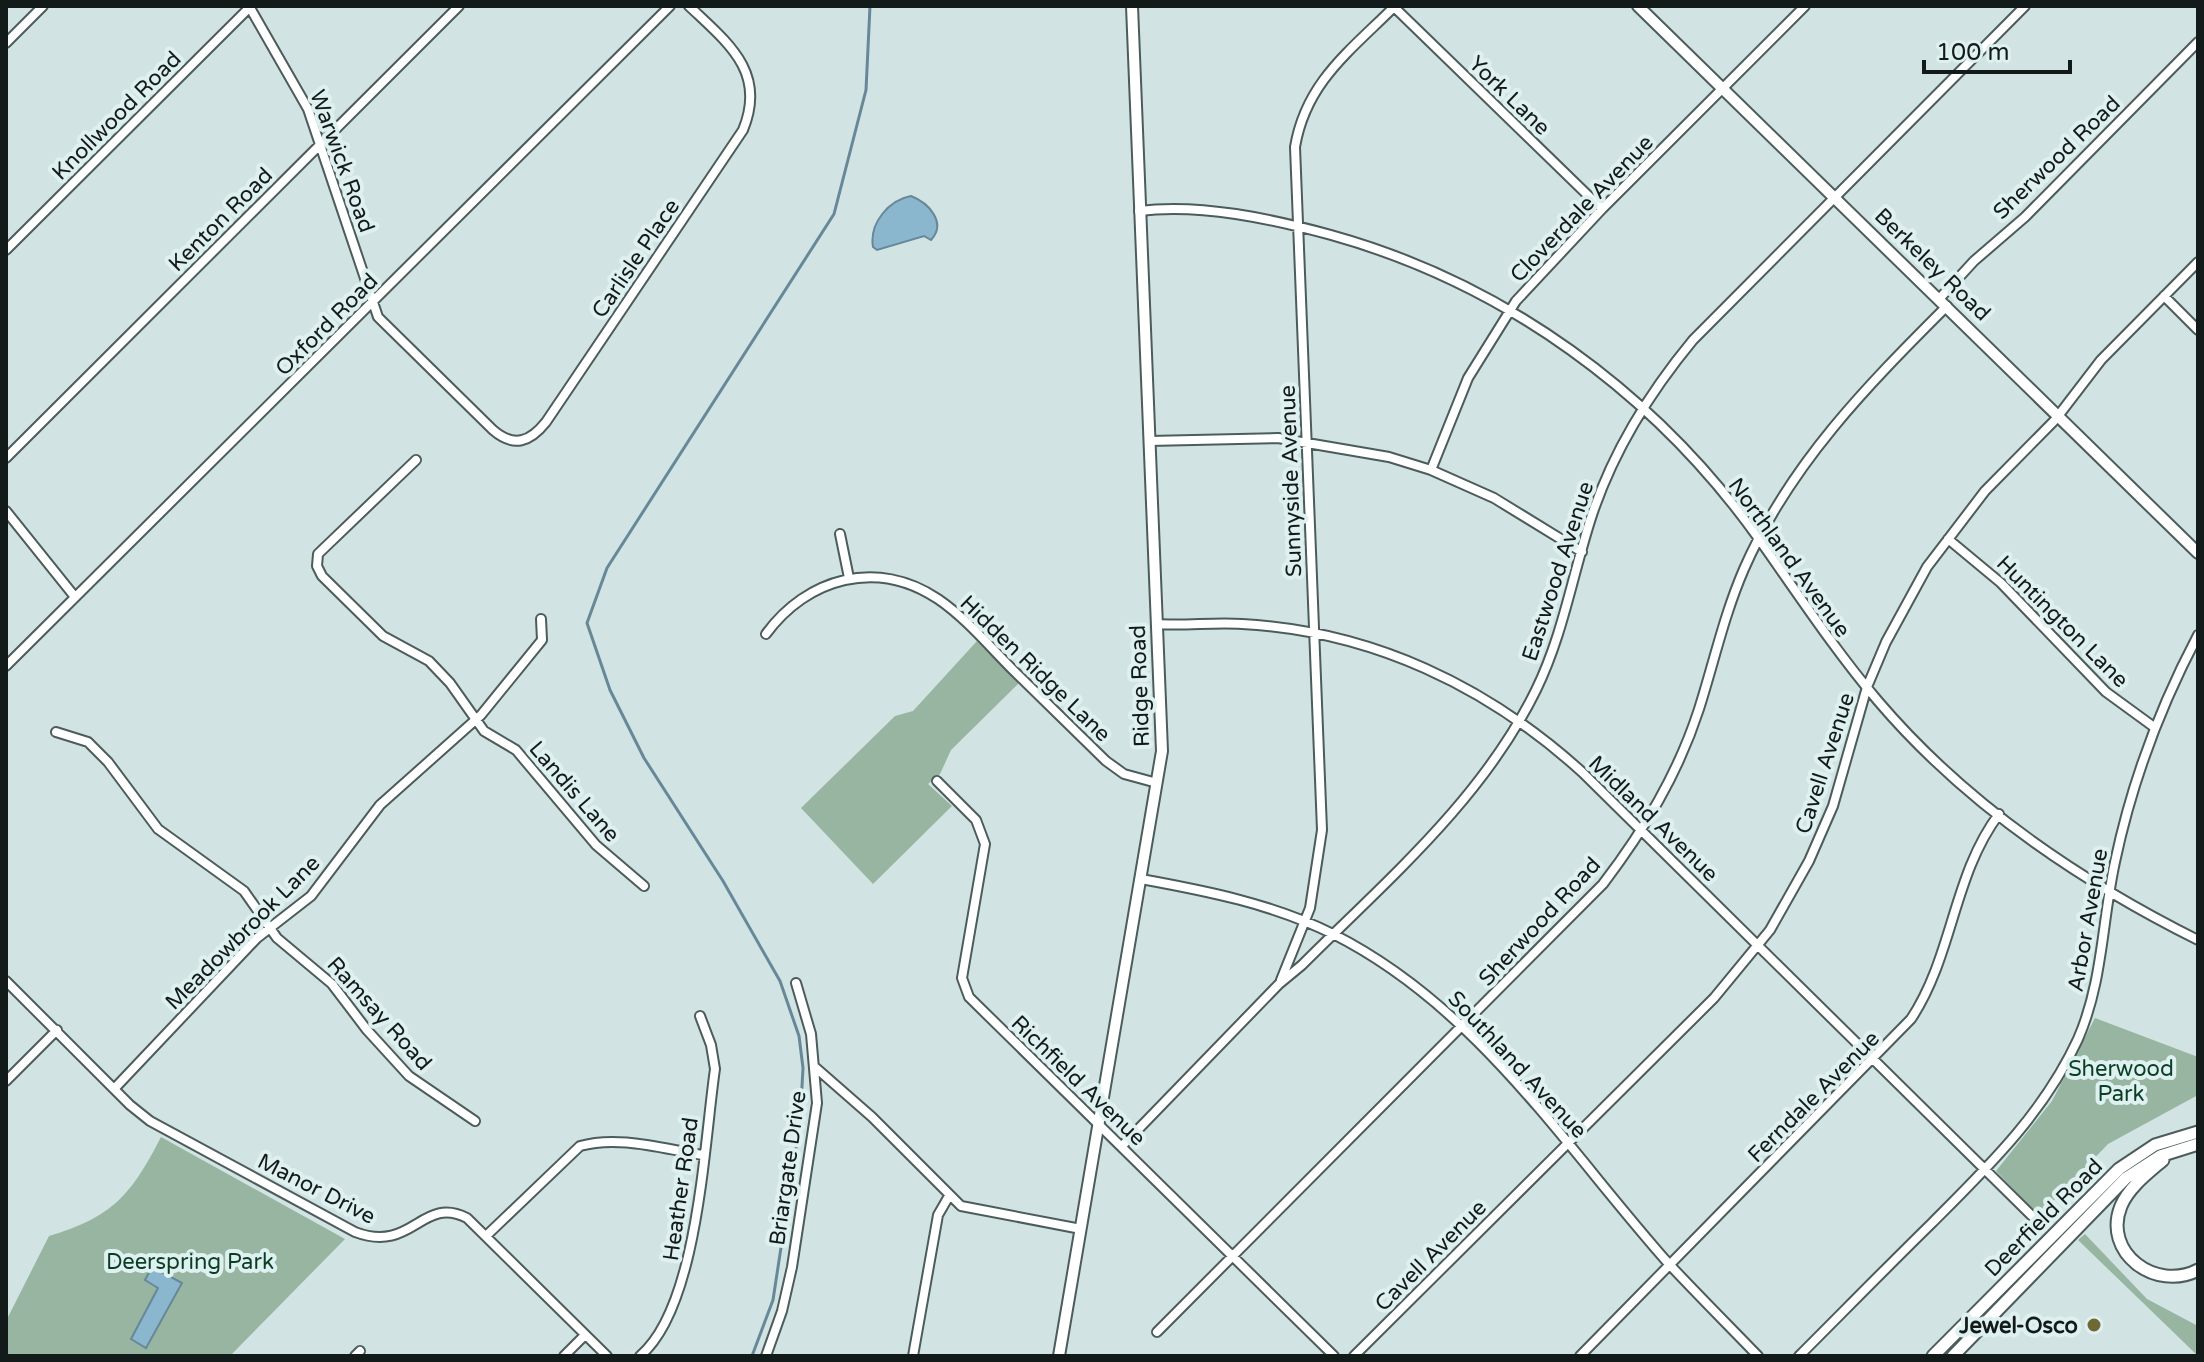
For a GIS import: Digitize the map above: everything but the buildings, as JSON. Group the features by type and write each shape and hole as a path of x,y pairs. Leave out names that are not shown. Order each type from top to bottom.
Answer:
{"main road":[{"name":"Deerfield Road","path":"1933,1356 2119,1169 2155,1145 2198,1132"},
{"name":"Deerfield Road","path":"1953,1356 2100,1201 2146,1164 2175,1149 2198,1144"},
{"path":"2175,1149 2128,1193 2120,1207 2118,1234 2130,1258 2148,1272 2165,1277 2198,1270"}],"street":[{"path":"6,43 43,6"},
{"name":"Warwick Road","path":"250,6 287,68 321,144 378,317 502,438 521,442 539,431"},
{"name":"Knollwood Road","path":"6,250 250,6"},
{"name":"Kenton Road","path":"6,458 459,6"},
{"name":"Oxford Road","path":"6,666 670,6"},
{"name":"Carlisle Place","path":"539,431 743,130 751,100 746,71 739,57 689,6"},
{"name":"Ridge Road","path":"1059,1356 1164,728 1132,6"},
{"name":"York Lane","path":"1394,6 1602,209"},
{"name":"Sunnyside Avenue","path":"1279,984 1304,922 1315,882 1322,830 1295,147 1304,110 1322,80 1394,6"},
{"name":"Berkeley Road","path":"1638,6 2198,553"},
{"name":"Cloverdale Avenue","path":"1431,470 1459,396 1510,310 1602,209 1805,6"},
{"name":"Eastwood Avenue","path":"1122,1146 1279,984 1447,820 1483,776 1521,720 1554,647 1607,473 1642,408 1693,340 2025,6"},
{"name":"Sherwood Road","path":"1157,1332 1589,900 1641,831 1686,745 1725,617 1759,538 1822,438 1944,302 2198,42"},
{"name":"Northland Avenue","path":"1139,211 1229,215 1297,227 1394,255 1510,310 1590,363 1642,408 1715,485 1759,538 1804,607 1867,687 1940,763 1999,814 2110,893 2198,940"},
{"name":"Cavell Avenue","path":"1354,1356 1714,998 1758,945 1821,836 1847,763 1867,687 1912,591 1985,491 2059,414 2101,360 2198,262"},
{"path":"2164,296 2198,330"},
{"path":"1149,441 1254,437 1307,441 1389,457 1431,470 1494,498 1582,552"},
{"name":"Landis Lane","path":"416,460 318,554 317,566 328,583 383,636 429,661 461,697 476,721 522,756 582,830 644,886"},
{"path":"6,511 75,597"},
{"path":"840,534 849,578"},
{"name":"Huntington Lane","path":"1948,539 2010,591 2106,692 2154,727"},
{"name":"Hidden Ridge Lane","path":"766,634 781,614 801,597 849,578 889,580 939,600 1106,761 1124,774 1157,783"},
{"name":"Meadowbrook Lane","path":"114,1089 270,927 320,885 380,805 476,721 542,640 541,619"},
{"name":"Midland Avenue","path":"1157,624 1243,624 1314,632 1378,649 1424,667 1477,693 1521,720 1582,772 2032,1216"},
{"name":"Arbor Avenue","path":"1799,1356 1985,1170 2049,1094 2079,1037 2096,982 2110,893 2133,787 2154,727 2198,635"},
{"name":"Ramsay Road","path":"56,732 88,742 108,762 158,829 234,882 277,938 332,984 360,1022 409,1076 475,1121"},
{"name":"Richfield Avenue","path":"937,781 976,820 985,844 962,978 963,988 1334,1356"},
{"name":"Ferndale Avenue","path":"1580,1356 1911,1019 1936,976 1967,874 1999,814"},
{"name":"Southland Avenue","path":"1141,879 1239,900 1304,922 1333,934 1399,974 1463,1027 1568,1142 1670,1264 1758,1356"},
{"path":"6,981 114,1089"},
{"name":"Briargate Drive","path":"766,1356 782,1311 792,1267 816,1113 816,1068 811,1034 796,983"},
{"name":"Heather Road","path":"640,1356 667,1321 680,1292 715,1069 711,1045 700,1016"},
{"path":"6,1081 57,1030"},
{"path":"816,1068 872,1117 949,1196 973,1210 1081,1229"},
{"name":"Manor Drive","path":"114,1089 150,1121 355,1232 377,1238 403,1235 433,1213 444,1210 467,1218 607,1356"},
{"path":"486,1236 580,1146 596,1141 618,1142 703,1155"},
{"path":"913,1356 938,1215 949,1196"},
{"path":"564,1356 585,1335"}],"green space":[{"path":"977,641 1020,682 951,750 940,774 928,784 952,806 873,884 801,808 895,716 913,711"},
{"name":"Sherwood Park","path":"2095,1018 2198,1057 2198,1095 2108,1144 2039,1216 1996,1171 2052,1101"},
{"name":"Deerspring Park","path":"161,1137 345,1239 230,1356 6,1356 6,1321 49,1236 89,1221 118,1201 140,1174"},
{"path":"2085,1234 2147,1299 2198,1326 2198,1356 2078,1240"}],"water":[{"path":"911,196 924,203 934,214 935,234 931,240 924,236 877,250 873,247 873,238 877,221 895,202"},
{"path":"152,1267 182,1283 146,1348 131,1339 158,1288 145,1280"}],"waterway":[{"path":"752,1356 773,1300 800,1123 803,1068 799,1036 780,981 723,881 644,758 610,690 587,623 607,568 834,214 866,90 870,6"}],"place":[{"name":"Jewel-Osco","path":"2094,1325"}]}
